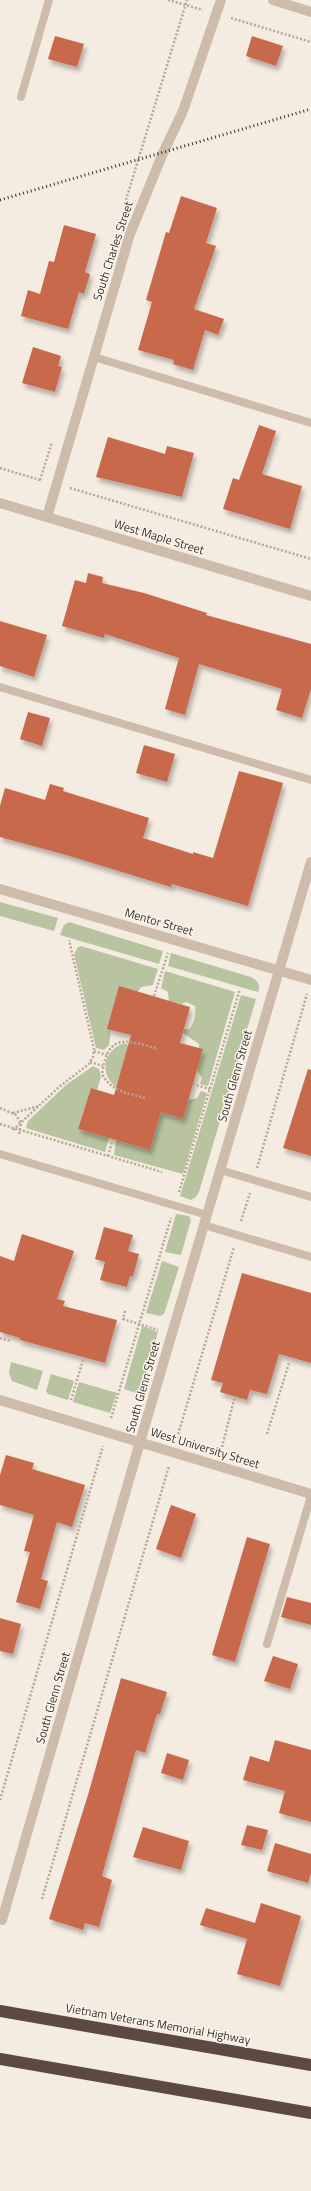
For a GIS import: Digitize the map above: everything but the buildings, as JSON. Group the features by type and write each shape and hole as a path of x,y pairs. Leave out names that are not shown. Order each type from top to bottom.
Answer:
{"highway":[{"name":"Vietnam Veterans Memorial Highway","path":"0,2011 311,2066"},
{"path":"0,2059 311,2113"}],"street":[{"name":"South Charles Street","path":"47,517 130,234 163,153 183,111 221,0"},
{"path":"273,0 311,12"},
{"name":"West Maple Street","path":"0,503 311,596"},
{"name":"South Glenn Street","path":"2,1920 140,1442 311,862"},
{"name":"Mentor Street","path":"0,889 311,980"},
{"name":"West University Street","path":"0,1400 311,1495"}],"lane":[{"path":"21,97 49,0"},
{"path":"94,357 311,423"},
{"path":"0,687 311,780"},
{"path":"0,1154 207,1215"},
{"path":"220,1170 311,1197"},
{"path":"204,1225 311,1257"},
{"path":"267,1644 311,1495"}],"path":[{"path":"168,0 311,42"},
{"path":"0,468 311,559"},
{"path":"14,1129 90,1062 94,1051 69,940"},
{"path":"154,996 168,952"},
{"path":"0,1800 107,1432 240,989"},
{"path":"145,1098 115,1090 102,1074 103,1066 110,1047 120,1041 130,1041 158,1050"},
{"path":"94,1051 107,1055"},
{"path":"90,1062 103,1066"},
{"path":"193,1084 210,1089"},
{"path":"12,1113 39,1106"},
{"path":"0,1108 12,1113 22,1123"},
{"path":"18,1134 22,1123"},
{"path":"0,1124 162,1172"},
{"path":"108,1156 113,1139"},
{"path":"125,1311 123,1319 158,1330"},
{"path":"0,1338 11,1341"},
{"path":"71,1400 83,1360"},
{"path":"267,1434 289,1363"},
{"path":"222,1447 235,1396"}],"green space":[{"path":"0,902 58,918 54,931 0,916"},
{"path":"69,922 163,951 159,964 60,935 64,925"},
{"path":"81,946 158,969 153,985 141,987 111,1030 109,1045 104,1050 96,1048 74,954 78,947"},
{"path":"171,953 251,977 258,983 258,992 168,966"},
{"path":"165,971 235,992 208,1086 200,1084 202,1078 197,1070 203,1050 199,1048 199,1044 183,1033 184,1029 189,1029 193,1024 195,1006 186,1002 182,1004 169,1001 168,992 161,988"},
{"path":"241,995 256,999 199,1192 196,1197 191,1200 180,1196"},
{"path":"124,1043 129,1045 116,1087 107,1075 106,1063 112,1051"},
{"path":"93,1066 99,1069 101,1077 97,1090 91,1088 78,1129 109,1138 105,1152 26,1128 28,1121 66,1085"},
{"path":"201,1091 207,1093 183,1174 114,1155 116,1140 150,1150 161,1112 183,1119 188,1100 197,1098"},
{"path":"176,1214 189,1216 191,1220 181,1255 165,1252"},
{"path":"162,1261 179,1267 164,1314 160,1316 146,1313"},
{"path":"142,1326 158,1332 144,1379 136,1393 124,1389"},
{"path":"11,1362 43,1371 37,1390 12,1381 9,1373"},
{"path":"51,1374 74,1381 68,1400 48,1394 46,1391"},
{"path":"79,1382 117,1393 110,1413 73,1402"}],"railway":[{"path":"0,200 311,109"}]}
